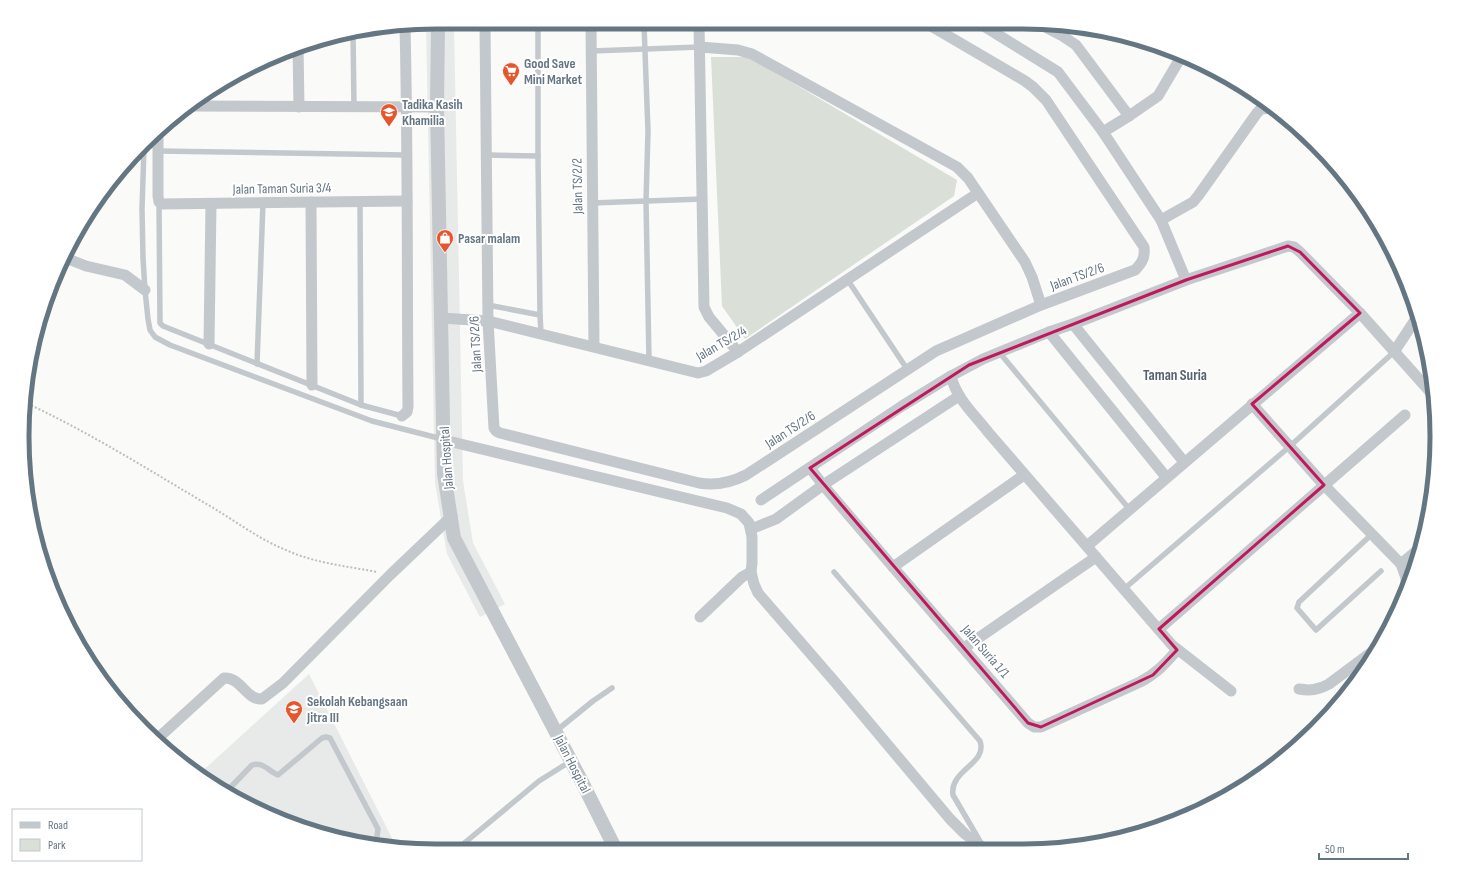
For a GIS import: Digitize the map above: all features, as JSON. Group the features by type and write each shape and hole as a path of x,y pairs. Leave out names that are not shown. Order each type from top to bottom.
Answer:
{"street":[{"name":"Jalan Hospital","path":"438,29 444,474 452,516 454,538 556,731 613,844"},
{"name":"Jalan TS/2/6","path":"485,29 488,321 494,428 496,431 691,482 710,485 732,482 746,476 850,408 906,369 936,351 1041,305 1135,270 1142,263 1145,256 1144,247 1046,100 1039,92 1025,81 936,29"},
{"name":"Jalan TS/2/2","path":"591,29 594,346"},
{"path":"699,29 704,307 709,317 738,352"},
{"path":"990,29 1058,72 1103,132 1161,220 1186,280"},
{"path":"402,416 407,412 408,406 406,30"},
{"path":"1052,30 1076,45 1129,116"},
{"path":"700,48 738,50 752,54 947,160 963,172 1025,262 1032,277 1041,305"},
{"path":"298,54 299,107"},
{"path":"1103,132 1158,96 1179,60"},
{"path":"198,106 438,108"},
{"path":"1161,220 1193,202 1256,113 1261,109 1265,109"},
{"path":"158,139 159,202"},
{"name":"Jalan TS/2/4","path":"441,318 488,321 542,333 698,373 706,371 738,352 978,193"},
{"name":"Jalan Taman Suria 3/4","path":"159,202 162,204 406,202"},
{"path":"311,202 312,385"},
{"path":"209,344 211,204"},
{"path":"761,500 902,406 951,376 998,352 1186,280 1288,246 1294,247 1300,252 1360,313 1427,389"},
{"path":"69,260 86,266 125,275 145,290"},
{"path":"1087,546 1360,313"},
{"path":"1394,352 1413,323"},
{"path":"1073,324 1184,462"},
{"path":"1049,332 1166,477"},
{"path":"951,376 953,387 959,396 1024,475 1176,650 1231,691"},
{"path":"751,529 776,519 823,485 959,396"},
{"path":"1252,404 1324,485 1371,535 1401,564 1405,575"},
{"path":"1159,629 1405,415"},
{"path":"444,440 735,510 744,517 749,523 751,529 751,572 758,593 957,827 978,844"},
{"name":"Jalan Suria 1/1","path":"810,468 893,567 1028,723 1034,727 1041,727 1153,675 1164,665 1176,650"},
{"path":"893,567 1024,475"},
{"path":"160,736 224,678 234,679 252,696 262,699 283,683 390,575 452,516"},
{"path":"1401,564 1412,555"},
{"path":"964,648 1096,557"},
{"path":"700,617 742,577 751,572"},
{"path":"1299,688 1310,690 1321,688 1363,659"}],"lane":[{"path":"538,29 540,315 542,333"},
{"path":"644,29 648,131 646,201 648,360"},
{"path":"353,38 354,107"},
{"path":"591,51 700,48"},
{"path":"158,151 406,155"},
{"path":"144,153 142,209 145,290 150,330 155,337 166,343 372,421 444,440"},
{"path":"486,155 538,156"},
{"path":"592,203 702,199"},
{"path":"159,202 160,323 163,326 361,405 402,416"},
{"path":"360,202 361,405"},
{"path":"257,364 263,203"},
{"path":"847,280 906,369"},
{"path":"488,305 540,315"},
{"path":"998,352 1130,510"},
{"path":"1124,590 1289,447 1394,352"},
{"path":"1371,535 1299,602 1297,608 1316,630 1381,571"},
{"path":"834,572 980,741 981,752 955,780 952,790 953,795 982,844"},
{"path":"556,731 592,701 612,688"},
{"path":"230,787 252,765 263,765 278,775 322,738 330,738 378,829 375,839"},
{"path":"463,844 534,784 571,760"}],"path":[{"path":"30,405 63,420 151,470 243,527 286,551 337,566 390,575"}],"highlighted area":[{"path":"1288,246 1300,252 1360,313 1252,404 1324,485 1159,629 1177,650 1153,675 1041,727 1028,723 810,468 969,365 1186,280"}],"shaded area":[{"name":"Pasar malam","path":"426,29 454,29 463,481 473,543 505,604 480,617 447,554 435,483"},
{"name":"Sekolah Kebangsaan Jitra III","path":"309,674 394,842 383,841 331,830 281,813 256,802 203,770"}],"green space":[{"path":"711,57 749,57 957,180 954,196 745,339 722,306"}],"place":[{"name":"Good Save Mini Market","path":"511,86"},
{"name":"Tadika Kasih Khamilia","path":"389,127"},
{"name":"Pasar malam","path":"445,253"},
{"name":"Sekolah Kebangsaan Jitra III","path":"294,724"}],"district":[{"name":"Taman Suria","path":"1175,375"}]}
